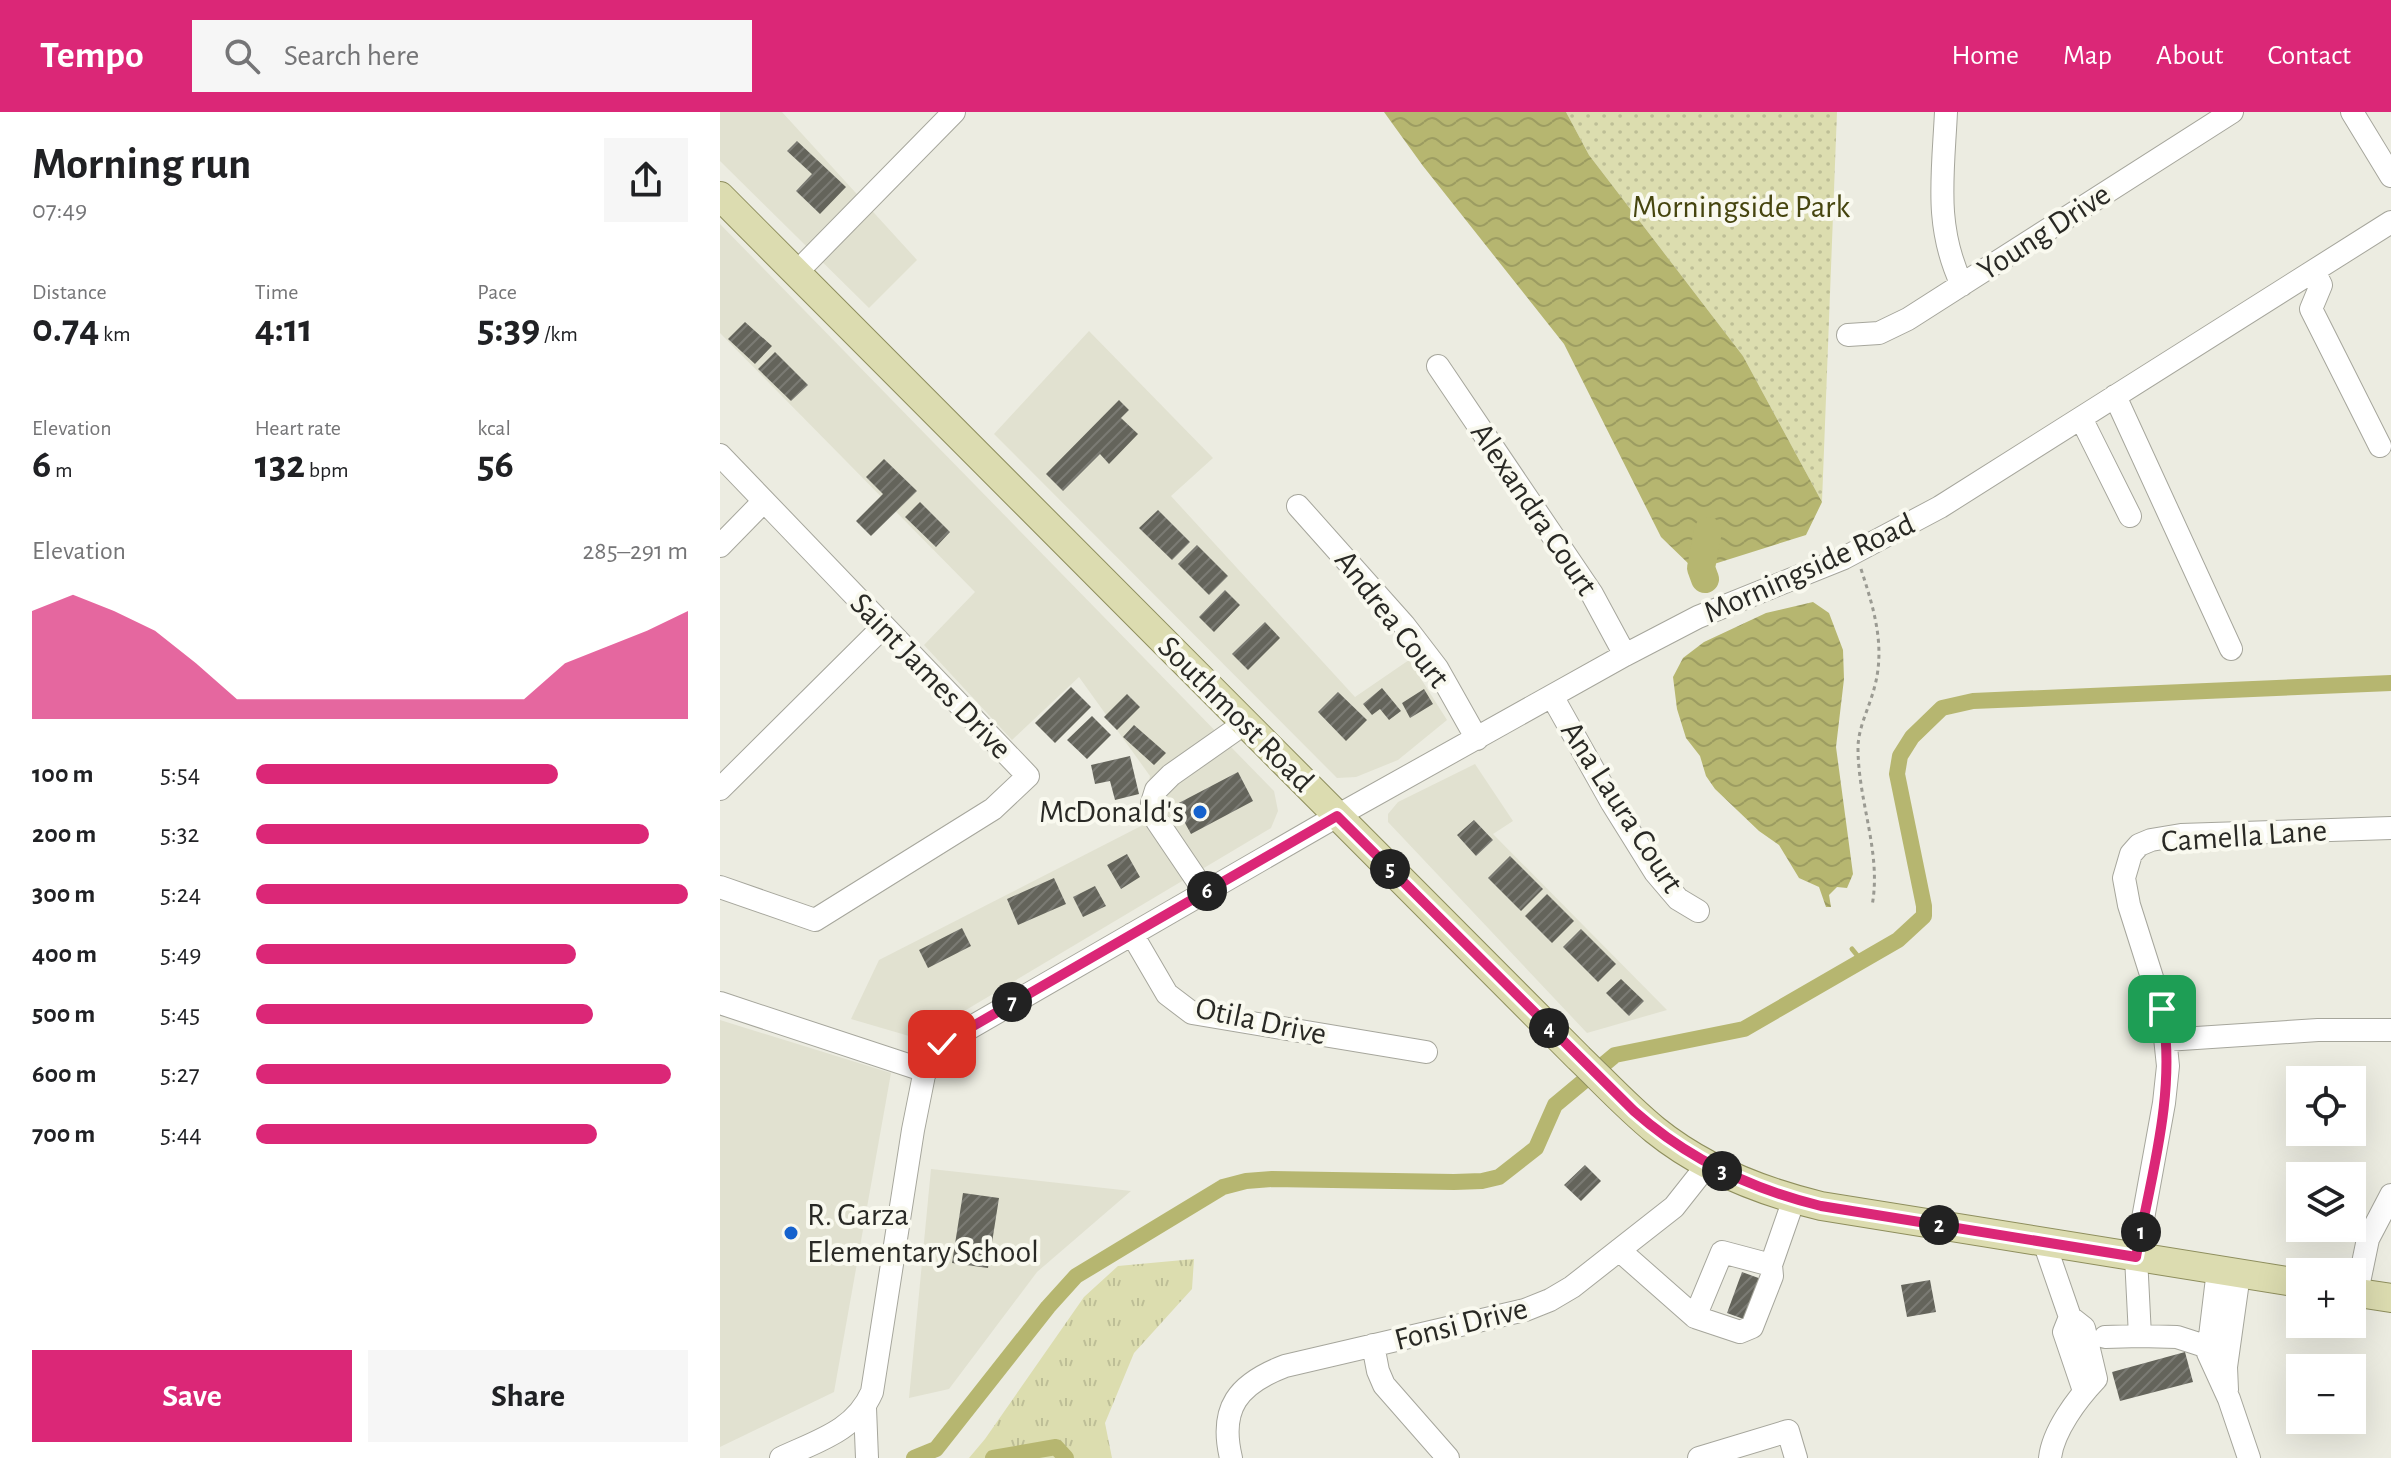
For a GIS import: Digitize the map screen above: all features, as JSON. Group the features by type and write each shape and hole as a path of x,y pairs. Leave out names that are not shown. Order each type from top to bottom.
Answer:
{"main road":[{"name":"Southmost Road","path":"720,196 1608,1087 1657,1132 1708,1164 1794,1199 1855,1212 2286,1281"},
{"path":"2366,1294 2391,1298"}],"street":[{"path":"796,273 954,112"},
{"path":"1946,112 1944,233 1962,285"},
{"name":"Young Drive","path":"1848,335 1879,333 1908,319 2232,112"},
{"path":"2352,112 2391,176"},
{"name":"Morningside Road","path":"926,1071 942,1044 1337,816 1625,655 1698,617 1855,553 1940,507 2391,222"},
{"path":"2314,271 2321,285 2311,309 2380,446"},
{"name":"Alexandra Court","path":"1438,366 1592,594 1625,655"},
{"path":"2115,396 2231,649"},
{"path":"2081,418 2130,516"},
{"name":"Saint James Drive","path":"720,455 1028,776 993,809 815,920 720,887"},
{"path":"720,546 764,501"},
{"name":"Andrea Court","path":"1298,506 1404,625 1437,668 1477,739"},
{"path":"720,789 884,626"},
{"name":"Ana Laura Court","path":"1552,696 1655,872 1678,899 1698,911"},
{"path":"1205,892 1157,821 1152,803 1156,790 1171,775 1245,723"},
{"name":"Camella Lane","path":"2140,1336 2136,1257 2168,1066 2162,1009 2129,905 2124,878 2131,854 2139,845 2181,835 2391,828"},
{"name":"Otila Drive","path":"1132,934 1167,994 1192,1013 1426,1052"},
{"path":"720,1003 926,1071 913,1130 876,1373 865,1408 867,1447"},
{"path":"2166,1040 2318,1030 2391,1030"},
{"name":"Fonsi Drive","path":"1231,1458 1227,1437 1228,1417 1236,1399 1248,1385 1265,1374 1285,1366 1525,1310 1550,1300 1572,1287 1682,1199 1708,1164"},
{"path":"2363,1258 2368,1239 2391,1195"},
{"path":"1619,1250 1695,1317 1740,1332 1752,1327 1772,1276 1771,1265 1794,1199"},
{"path":"2044,1242 2070,1317 2084,1328 2096,1379 2084,1391 2052,1445 2050,1458"},
{"path":"1695,1317 1722,1252 1771,1265"},
{"path":"2229,1272 2208,1347 2212,1365 2229,1399 2249,1458"},
{"path":"2229,1272 2226,1367 2229,1399"},
{"path":"2088,1347 2140,1336 2177,1337 2208,1347"},
{"path":"1373,1345 1384,1385 1448,1458"},
{"path":"781,1458 851,1424 865,1408"},
{"path":"1699,1458 1788,1431 1796,1458"}],"path":[{"path":"1855,553 1873,609 1880,646 1875,687 1858,744 1859,779 1876,866 1872,906"}],"shaded area":[{"path":"720,112 782,112 917,260 869,308 720,161"},
{"path":"720,224 1274,791 1278,811 1271,828 939,1026 909,1036 851,1019 879,960 1141,826 1150,776 1079,677 1012,740 924,645 975,592 720,333"},
{"path":"1089,331 1213,458 1171,496 1355,697 1409,660 1447,720 1398,760 1356,777 1337,778 994,434"},
{"path":"1475,764 1513,821 1493,834 1667,1010 1587,1033 1388,822 1388,814 1398,802"},
{"name":"R. Garza Elementary School","path":"720,1020 891,1073 834,1392 720,1447"},
{"path":"931,1169 1131,1191 1037,1272 949,1389 909,1398"}],"green space":[{"name":"Morningside Park","path":"1566,112 1837,112 1822,502 1743,356 1589,155"},
{"path":"1194,1259 1192,1289 1134,1353 1105,1423 1112,1458 969,1458 1084,1297 1118,1266"}],"water":[{"path":"1384,112 1566,112 1589,155 1743,356 1822,502 1806,535 1695,570 1661,537 1564,344"},
{"path":"1813,602 1829,613 1843,650 1844,679 1836,747 1853,874 1847,888 1837,887 1829,895 1831,907 1826,907 1819,887 1799,878 1779,845 1759,831 1715,789 1706,776 1700,756 1686,738 1677,709 1673,677 1683,658 1704,642 1766,613"}],"building":[{"path":"797,141 846,187 820,214 796,191 812,174 787,151"},
{"path":"745,322 772,346 755,364 728,339"},
{"path":"775,352 808,385 791,401 758,369"},
{"path":"1119,400 1129,410 1121,418 1138,434 1109,464 1100,454 1063,491 1046,474"},
{"path":"884,459 917,491 871,536 856,521 883,494 866,477"},
{"path":"920,502 950,532 936,547 905,517"},
{"path":"1158,510 1190,542 1172,560 1139,528"},
{"path":"1197,545 1228,576 1209,595 1178,564"},
{"path":"1225,590 1240,605 1214,632 1199,617"},
{"path":"1265,622 1280,638 1248,670 1232,654"},
{"path":"1071,687 1091,707 1055,743 1035,723"},
{"path":"1382,688 1401,711 1389,720 1380,709 1372,715 1363,704"},
{"path":"1424,689 1433,704 1410,718 1402,703"},
{"path":"1338,692 1367,720 1346,741 1318,712"},
{"path":"1127,694 1140,707 1117,730 1104,717"},
{"path":"1092,716 1111,735 1087,759 1067,740"},
{"path":"1134,725 1166,753 1154,765 1123,737"},
{"path":"1130,756 1139,794 1115,800 1110,781 1095,784 1091,765"},
{"path":"1238,772 1253,801 1191,834 1175,805"},
{"path":"1474,820 1493,840 1476,856 1457,835"},
{"path":"1127,854 1140,877 1121,889 1107,865"},
{"path":"1510,856 1543,889 1521,911 1488,878"},
{"path":"1054,878 1066,904 1018,925 1007,899"},
{"path":"1095,886 1106,906 1083,917 1073,897"},
{"path":"1547,894 1574,921 1552,943 1525,916"},
{"path":"962,928 971,946 928,968 919,950"},
{"path":"1581,929 1616,964 1598,982 1563,947"},
{"path":"1621,979 1644,1001 1629,1016 1606,993"},
{"path":"1585,1165 1601,1181 1581,1201 1564,1185"},
{"path":"963,1193 999,1198 988,1268 952,1263"},
{"path":"1742,1272 1764,1280 1749,1321 1727,1313"},
{"path":"1930,1280 1936,1312 1907,1317 1901,1285"},
{"path":"2185,1352 2193,1382 2120,1401 2112,1372"}],"waterway":[{"path":"1705,579 1701,568 1708,531"},
{"path":"914,1458 936,1449 1076,1276 1223,1187 1272,1179 1454,1182 1499,1177 1536,1148 1555,1105 1615,1055 1744,1029 1898,940 1924,916 1897,774 1900,756 1912,737 1942,708 1973,701 2391,683"},
{"path":"1852,949 1861,960"},
{"path":"993,1458 1056,1447 1066,1458"}],"place":[{"name":"McDonald's","path":"1200,812"},
{"name":"R. Garza Elementary School","path":"791,1233"}],"route":[{"path":"942,1044 1337,816 1634,1111 1657,1132 1708,1164 1788,1198 1821,1206 2136,1257 2167,1085 2162,1009"}]}
